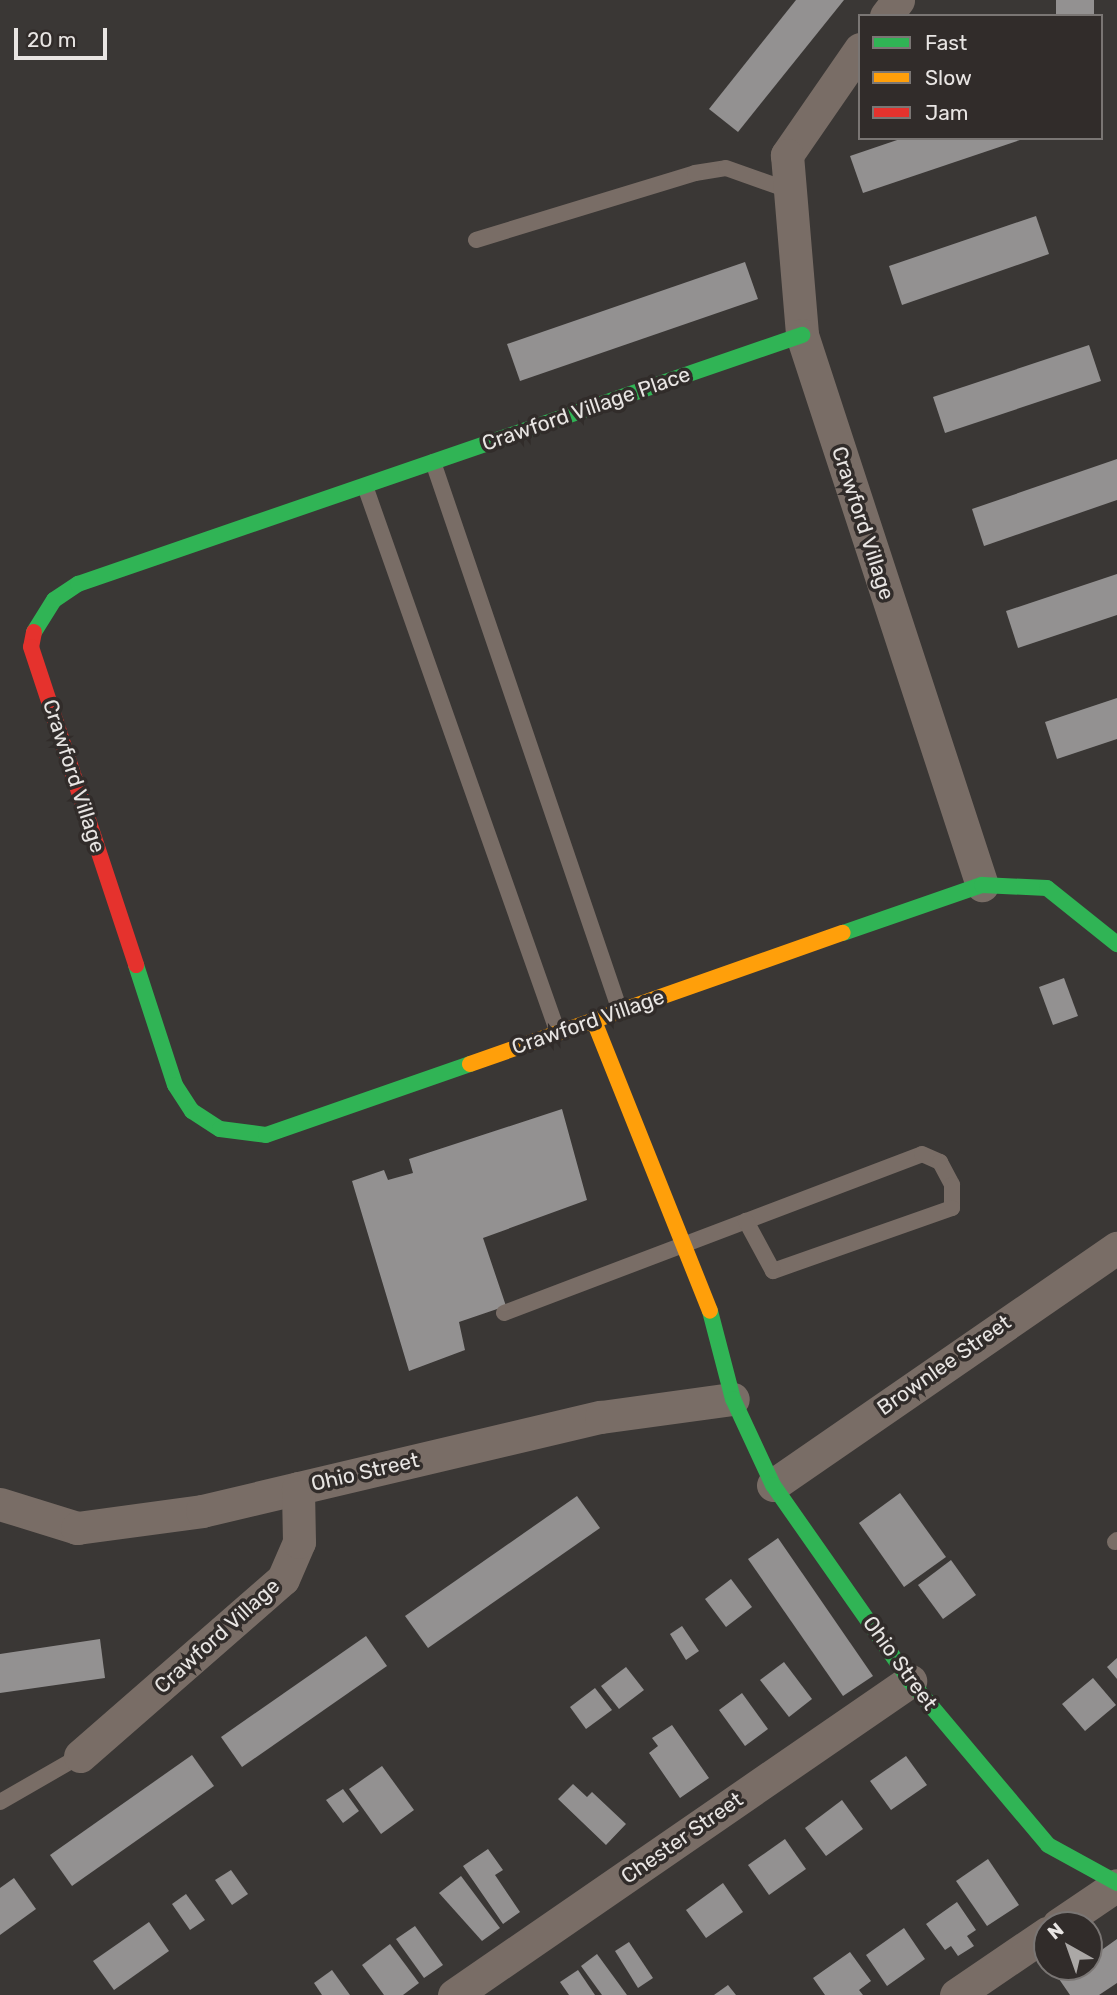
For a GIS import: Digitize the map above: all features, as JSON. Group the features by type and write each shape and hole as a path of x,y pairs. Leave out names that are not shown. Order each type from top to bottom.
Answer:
{"street":[{"path":"802,335 787,155 858,52"},
{"name":"Crawford Village Place","path":"78,584 802,335"},
{"name":"Crawford Village","path":"78,584 54,600 35,624 31,647 175,1085 192,1111 220,1129 277,1131 982,885 802,335"},
{"path":"982,885 1047,888 1117,944"},
{"name":"Ohio Street","path":"594,1021 715,1323 733,1399 773,1485 910,1681 1048,1845 1117,1884"},
{"name":"Brownlee Street","path":"773,1485 1117,1248"},
{"name":"Ohio Street","path":"0,1504 77,1528 202,1511 601,1417 733,1399"},
{"name":"Crawford Village","path":"80,1756 283,1579 299,1542 298,1488"},
{"name":"Chester Street","path":"454,1995 910,1681"},
{"path":"1078,1911 1117,1884"},
{"path":"956,1995 1033,1943"}],"lane":[{"path":"476,240 695,173 726,168 788,190"},
{"path":"433,462 620,1012"},
{"path":"365,485 558,1033"},
{"path":"504,1313 922,1154 940,1162 952,1185 952,1208 773,1271 746,1222"},
{"path":"0,1802 80,1756"}],"building":[{"path":"796,0 844,0 738,132 709,109"},
{"path":"1056,0 1094,0 1094,14 1056,14"},
{"path":"897,140 1020,140 863,193 850,156"},
{"path":"1036,216 1049,254 902,305 889,266"},
{"path":"745,262 758,299 520,381 507,344"},
{"path":"1089,345 1101,381 945,433 933,397"},
{"path":"1117,459 1117,500 984,546 972,509"},
{"path":"1117,574 1117,615 1018,648 1006,611"},
{"path":"1117,698 1117,739 1057,759 1045,722"},
{"path":"1064,978 1078,1016 1053,1025 1039,987"},
{"path":"562,1109 587,1200 483,1238 506,1306 459,1322 465,1350 409,1371 352,1181 384,1170 388,1180 413,1173 409,1159"},
{"path":"900,1493 946,1557 904,1587 859,1523"},
{"path":"577,1496 600,1528 428,1648 405,1616"},
{"path":"778,1538 873,1676 843,1696 748,1559"},
{"path":"951,1560 976,1595 943,1619 918,1585"},
{"path":"731,1579 752,1607 726,1627 705,1599"},
{"path":"682,1626 699,1651 686,1660 670,1634"},
{"path":"366,1636 387,1666 242,1767 221,1737"},
{"path":"100,1639 105,1678 0,1693 0,1654"},
{"path":"1117,1658 1117,1679 1107,1667"},
{"path":"784,1662 812,1699 789,1717 760,1680"},
{"path":"626,1667 644,1690 619,1709 601,1686"},
{"path":"1093,1678 1116,1705 1085,1731 1062,1704"},
{"path":"595,1688 612,1710 586,1729 570,1707"},
{"path":"742,1693 768,1729 745,1746 719,1710"},
{"path":"672,1725 709,1778 680,1798 649,1753 658,1746 652,1738"},
{"path":"192,1755 214,1786 72,1886 50,1855"},
{"path":"906,1756 927,1785 891,1810 870,1781"},
{"path":"382,1766 414,1810 381,1834 349,1789"},
{"path":"573,1784 587,1797 592,1792 626,1824 606,1845 558,1799"},
{"path":"343,1789 359,1811 343,1823 326,1800"},
{"path":"842,1800 863,1829 826,1856 805,1828"},
{"path":"785,1839 806,1869 769,1895 748,1865"},
{"path":"488,1849 503,1870 495,1875 520,1912 503,1924 463,1866"},
{"path":"988,1859 1019,1905 987,1926 956,1881"},
{"path":"231,1870 248,1894 232,1905 215,1880"},
{"path":"461,1876 500,1928 482,1941 439,1893"},
{"path":"14,1878 36,1909 0,1935 0,1888"},
{"path":"723,1883 743,1912 706,1938 686,1910"},
{"path":"186,1894 205,1920 190,1930 172,1904"},
{"path":"957,1902 976,1930 967,1936 974,1946 958,1956 951,1946 945,1950 926,1924"},
{"path":"149,1922 169,1951 114,1990 93,1961"},
{"path":"415,1926 443,1965 424,1978 396,1939"},
{"path":"904,1928 925,1959 887,1986 866,1955"},
{"path":"1117,1939 1117,1983 1099,1995 1070,1995 1060,1981 1103,1981 1103,1949"},
{"path":"629,1942 653,1978 638,1988 615,1951"},
{"path":"390,1944 419,1983 403,1995 384,1995 362,1965"},
{"path":"850,1952 871,1981 859,1990 863,1995 825,1995 813,1978"},
{"path":"597,1954 627,1995 602,1995 581,1966"},
{"path":"332,1970 350,1995 322,1995 314,1983"},
{"path":"578,1970 595,1995 569,1995 560,1982"},
{"path":"728,1985 736,1995 714,1995"}],"traffic: fast":[{"path":"34,632 54,600 78,584 802,335"},
{"path":"843,933 982,885 1047,888 1117,944"},
{"path":"136,965 175,1085 192,1111 220,1129 266,1135 470,1064"},
{"path":"710,1311 733,1399 773,1485 910,1681 1048,1845 1117,1883"}],"traffic: slow":[{"path":"470,1064 843,933"},
{"path":"594,1021 710,1311"}],"traffic: jam":[{"path":"34,632 31,647 136,965"}]}
